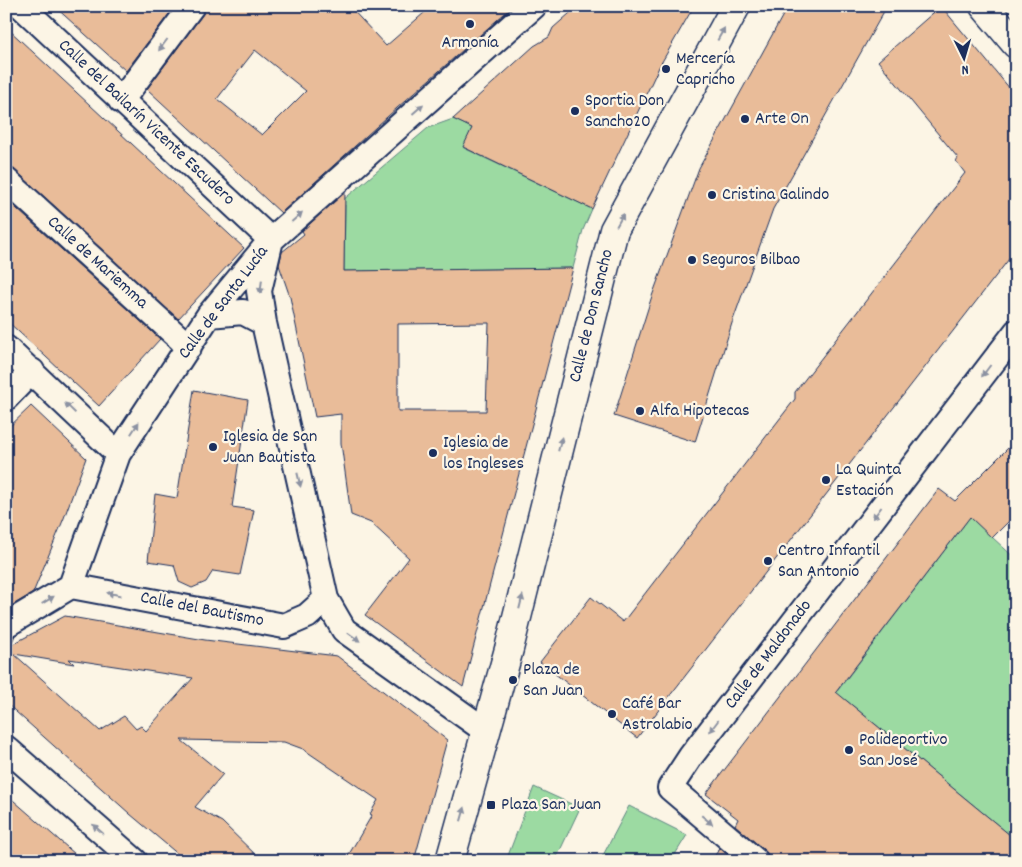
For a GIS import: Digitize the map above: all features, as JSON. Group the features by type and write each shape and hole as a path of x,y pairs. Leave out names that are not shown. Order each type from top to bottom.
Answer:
{"street":[{"name":"Calle del Bailarín Vicente Escudero","path":"21,6 271,240"},
{"path":"121,101 192,6"},
{"name":"Calle de Santa Lucía","path":"71,586 118,454 209,315 271,240 534,6"},
{"name":"Calle de Don Sancho","path":"486,731 509,649 614,230 736,6"},
{"path":"984,6 1016,44"},
{"name":"Calle de Mariemma","path":"6,180 189,346"},
{"path":"271,240 259,290 264,323 326,599 344,630 486,731 450,861"},
{"path":"209,315 243,312 264,323"},
{"name":"Calle de Maldonado","path":"756,861 670,788 691,756 1016,332"},
{"path":"6,348 118,454"},
{"path":"6,398 32,371"},
{"path":"6,626 71,586"},
{"name":"Calle del Bautismo","path":"71,586 284,626 307,616 326,599"},
{"path":"6,748 135,861"}],"green space":[{"path":"453,119 472,128 464,148 592,209 583,230 573,268 344,271 345,205 309,229 428,128"},
{"path":"970,517 1016,559 1016,840 847,701 835,694"},
{"path":"534,787 580,808 555,861 506,861"},
{"path":"629,806 687,835 671,861 600,861"}],"building":[{"path":"54,6 175,6 126,71"},
{"path":"206,6 349,6 386,46 432,6 513,6 281,213 147,89 203,14","holes":["255,50 306,91 262,135 217,99"]},
{"name":"Sportia Don Sancho20","path":"578,6 694,6 659,67 592,209 463,147 472,128 453,119 534,46 549,37 553,28"},
{"path":"788,6 887,6 773,209 732,323 695,442 614,416 651,299 699,168"},
{"path":"941,6 1016,96 1016,250 637,738 540,662 591,597 623,622 795,399 795,392 965,173 956,161 958,158 878,61"},
{"path":"6,27 244,248 178,319 15,170 6,167"},
{"name":"Iglesia de los Ingleses","path":"345,192 344,271 573,268 463,687 365,615 409,558 371,523 351,515 341,443 341,414 315,417 290,297 279,265 282,252 304,234 302,231","holes":["489,323 486,411 398,411 398,324"]},
{"path":"6,199 160,339 99,406 6,320"},
{"name":"Iglesia de San Juan Bautista","path":"194,390 248,400 232,507 254,510 240,575 213,571 206,582 192,588 179,582 174,565 148,561 155,494 177,498"},
{"path":"31,406 86,458 33,593 6,609 6,430"},
{"path":"1016,440 1016,514 992,538 970,517 836,692 1016,840 1016,861 769,861 769,856 765,851 735,825 738,819 706,794 939,489 955,501"},
{"path":"65,616 205,640 337,656 447,740 414,861 345,861 372,815 370,814 378,800 303,749 284,742 181,740 223,774 195,807 222,822 262,861 186,861 130,814 6,703 6,639 15,635 11,645","holes":["14,654 74,664 69,659 193,678 146,731 141,726 136,729 124,716 100,731"]},
{"path":"6,794 83,861 6,861"},
{"path":"720,848 734,861 711,861"}],"place":[{"name":"Armonía","path":"470,24"},
{"name":"Mercería Capricho","path":"666,69"},
{"name":"Sportia Don Sancho20","path":"575,111"},
{"name":"Arte On","path":"745,119"},
{"name":"Cristina Galindo","path":"712,195"},
{"name":"Seguros Bilbao","path":"692,260"},
{"name":"Alfa Hipotecas","path":"640,411"},
{"name":"Iglesia de San Juan Bautista","path":"213,447"},
{"name":"Iglesia de los Ingleses","path":"433,453"},
{"name":"La Quinta Estación","path":"826,480"},
{"name":"Centro Infantil San Antonio","path":"768,561"},
{"name":"Plaza de San Juan","path":"513,680"},
{"name":"Café Bar Astrolabio","path":"612,714"},
{"name":"Polideportivo San José","path":"849,750"},
{"name":"Plaza San Juan","path":"491,805"}]}
